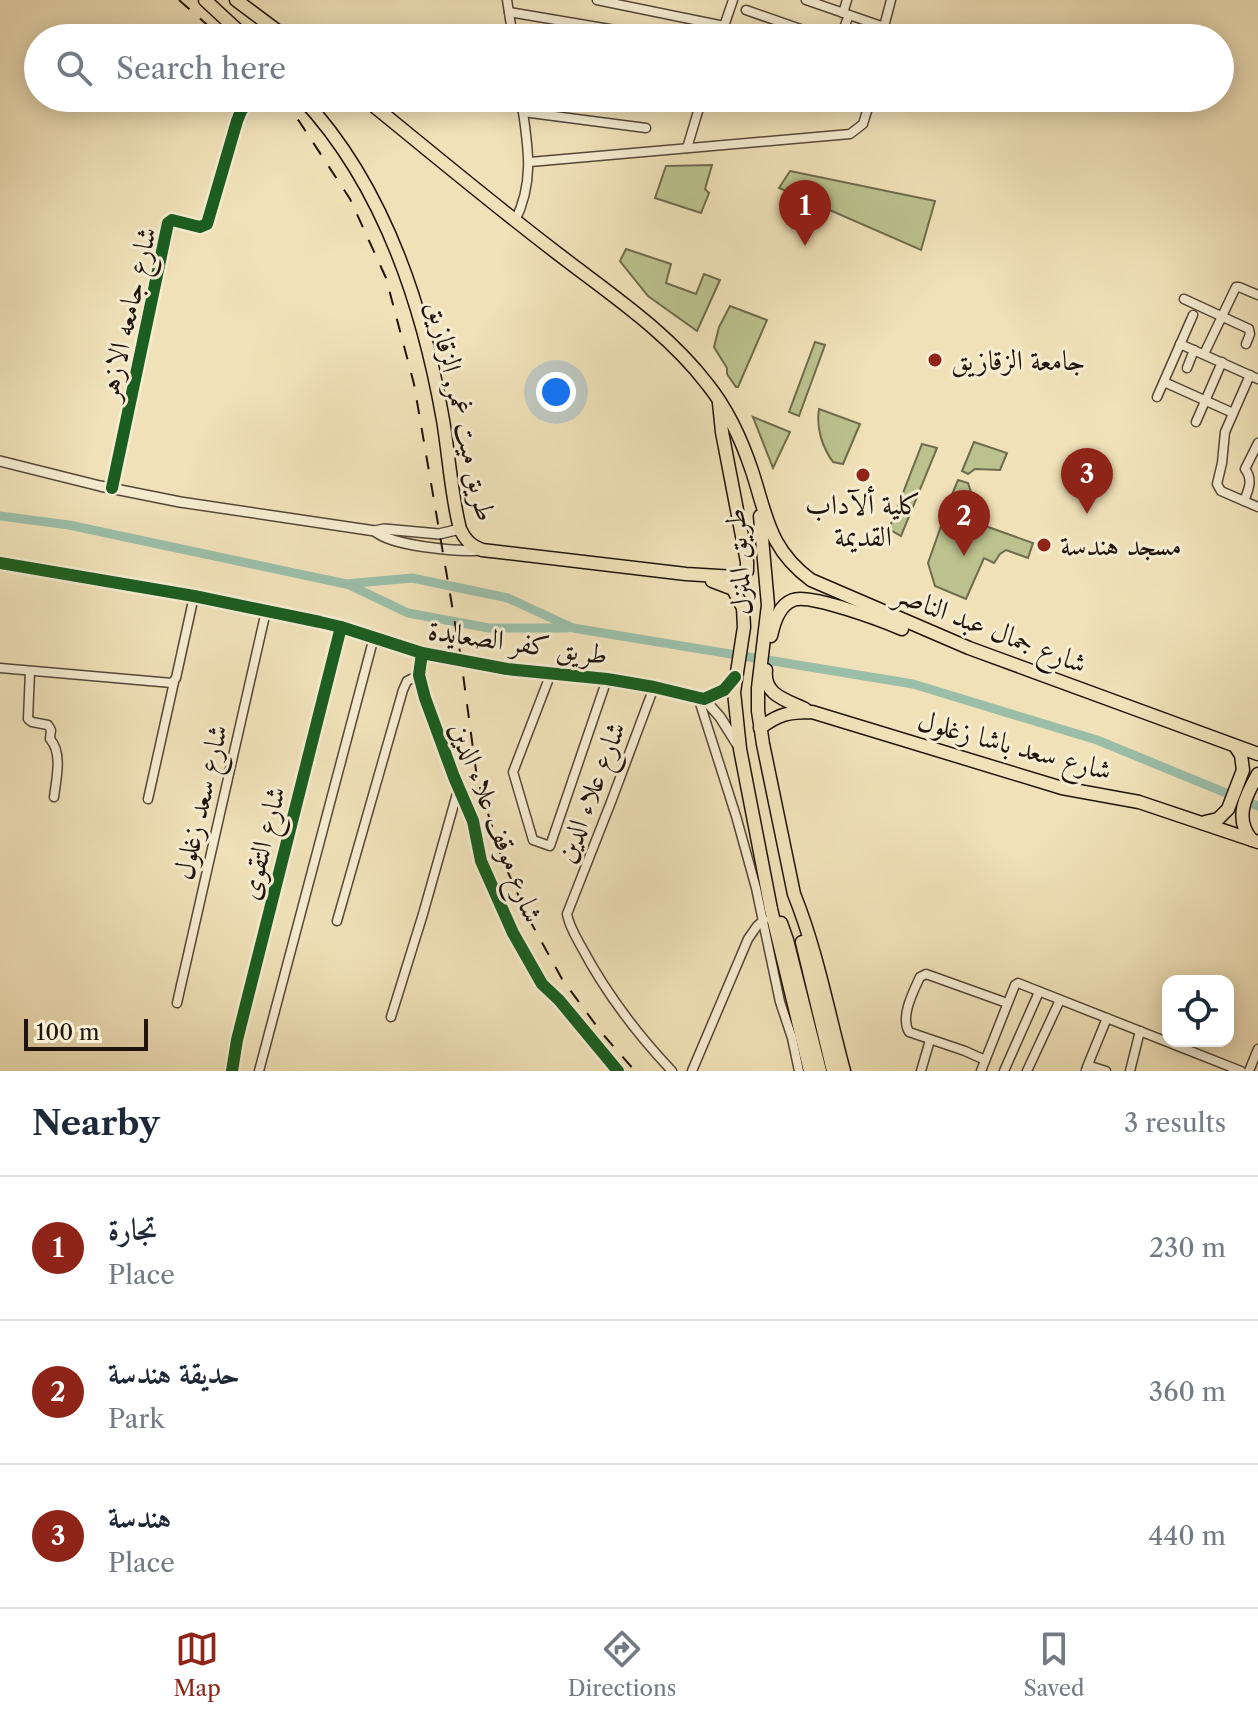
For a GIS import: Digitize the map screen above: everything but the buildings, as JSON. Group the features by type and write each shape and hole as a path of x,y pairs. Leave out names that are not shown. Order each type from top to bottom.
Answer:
{"highway":[{"path":"205,0 231,24"},
{"path":"236,0 269,24"},
{"path":"262,19 262,24"},
{"name":"طريق ميت غمر, الزقازيق","path":"314,112 345,154 373,201 406,279 424,335 437,392 460,529 469,542 482,550 686,574 739,577 747,571 719,401"},
{"path":"381,112 667,339 708,384 719,401 743,446 757,489"},
{"name":"طريق المنزل","path":"757,489 768,591 769,632 763,680"},
{"name":"شارع جمال عبد الناصر","path":"757,489 774,539 786,557 802,573 822,586 943,637 1258,754"},
{"name":"طريق ميت غمر, الزقازيق","path":"686,574 733,589 743,608 744,627 735,677"},
{"path":"769,632 783,607 801,598 926,638 943,637"},
{"path":"735,677 740,749 768,914 810,1071"},
{"path":"763,680 775,695 812,712"},
{"path":"763,680 757,698 760,728 804,952 840,1069"},
{"name":"شارع سعد باشا زغلول","path":"760,728 775,717 790,712 812,712 1062,788 1139,802 1255,841"},
{"path":"1235,746 1243,760 1235,811 1255,841"},
{"path":"1198,821 1212,822 1235,811 1257,775"},
{"path":"794,894 810,943 840,1069"},
{"path":"768,914 781,924 790,951 820,1071"}],"street":[{"path":"507,0 511,24"},
{"path":"597,0 714,24"},
{"path":"725,24 733,0"},
{"path":"807,0 875,24"},
{"path":"844,24 847,0"},
{"path":"885,24 891,0"},
{"path":"746,10 786,24"},
{"path":"509,12 580,24"},
{"name":"شارع جامعه الازهر","path":"112,488 168,223 172,220 200,227 207,224 241,112"},
{"path":"515,221 526,192 530,162 523,112 646,128"},
{"path":"687,148 698,112"},
{"path":"530,162 850,134 863,124 867,112"},
{"path":"1204,354 1237,286 1258,295"},
{"path":"1184,299 1250,330 1246,344"},
{"path":"1157,397 1193,315"},
{"path":"1180,344 1254,377 1223,436 1222,463 1217,481 1221,491 1258,507"},
{"path":"1187,368 1194,350"},
{"path":"1196,422 1222,362"},
{"path":"1164,382 1233,413"},
{"path":"1244,501 1250,485 1245,469 1258,443"},
{"path":"0,461 112,488 221,509 375,531 384,529 439,534 460,529"},
{"path":"375,531 392,540 442,549 482,550"},
{"name":"طريق كفر الصعايدة","path":"0,563 266,611 341,627 422,653 496,667 607,679 701,698"},
{"path":"148,799 194,596"},
{"name":"شارع سعد زغلول","path":"177,1003 266,611"},
{"name":"شارع التقوى","path":"232,1071 237,1040 341,627"},
{"path":"259,1071 374,637"},
{"name":"شارع موقف علاء الدين","path":"422,653 419,675 425,698 473,821 484,867 513,933 542,984 618,1071"},
{"path":"0,668 174,682"},
{"path":"30,671 28,719 48,725 50,739 55,743 58,761 54,797"},
{"path":"551,673 513,772 533,840 550,846 607,679"},
{"path":"337,921 403,690 407,681 419,675"},
{"path":"701,698 724,690 735,677"},
{"name":"شارع علاء الدين","path":"654,687 567,914 601,983 672,1071"},
{"path":"701,698 720,717 740,749"},
{"path":"701,698 768,914 780,1002 799,1071"},
{"path":"391,1017 458,789"},
{"path":"692,1071 748,939 768,914"},
{"path":"985,1060 909,1032 905,1022 912,995 920,977 926,974 1007,1003"},
{"path":"981,1071 1016,984 1241,1071"},
{"path":"1004,1071 1039,992"},
{"path":"1027,1071 1060,1000"},
{"path":"1086,1069 1107,1018"},
{"path":"1130,1071 1140,1031"},
{"path":"921,1071 930,1040"},
{"path":"1249,1071 1258,1049"},
{"path":"1086,1069 1093,1065 1106,1071"},
{"path":"840,1069 857,1071"}],"green space":[{"path":"712,165 705,189 709,193 701,213 655,198 666,166"},
{"path":"790,171 935,201 921,250 779,188"},
{"path":"626,249 671,264 666,283 696,294 704,274 720,280 697,331 648,296 620,261"},
{"path":"730,306 767,320 738,387 727,374 727,368 714,347 719,327"},
{"path":"815,342 825,345 799,416 789,412"},
{"path":"819,409 860,424 843,464 833,462 826,450 819,430"},
{"path":"753,417 790,432 773,468"},
{"path":"974,442 1007,453 1000,470 975,469 968,474 962,471"},
{"path":"922,444 937,448 901,536 889,529"},
{"path":"958,480 968,483 971,492 985,503 982,514 949,502"},
{"path":"946,512 1033,543 1028,558 1006,550 994,563 984,558 966,599 935,586 928,563"}],"waterway":[{"path":"0,516 69,525 346,584 412,578 508,598 573,628 913,684 1097,740 1258,806"},
{"path":"349,585 408,613 489,628 567,628"}],"railway":[{"path":"179,0 206,24"},
{"path":"292,112 350,199 386,278 414,384 460,652 477,778 502,859 529,919 562,979 635,1071"}],"cycle path":[{"path":"112,488 168,223 172,220 200,227 207,224 241,112"},
{"path":"0,563 194,596 320,622 422,653 507,669 607,679 704,699 724,690 735,677"},
{"path":"232,1071 237,1040 341,627"},
{"path":"422,653 419,675 425,698 473,821 481,861 513,933 542,984 618,1071"}],"place":[{"name":"تجارة","path":"805,246"},
{"name":"جامعة الزقازيق","path":"935,360"},
{"name":"كلية ألآداب القديمة","path":"863,475"},
{"name":"هندسة","path":"1087,514"},
{"name":"مسجد هندسة","path":"1044,545"},
{"name":"حديقة هندسة","path":"964,556"}]}
